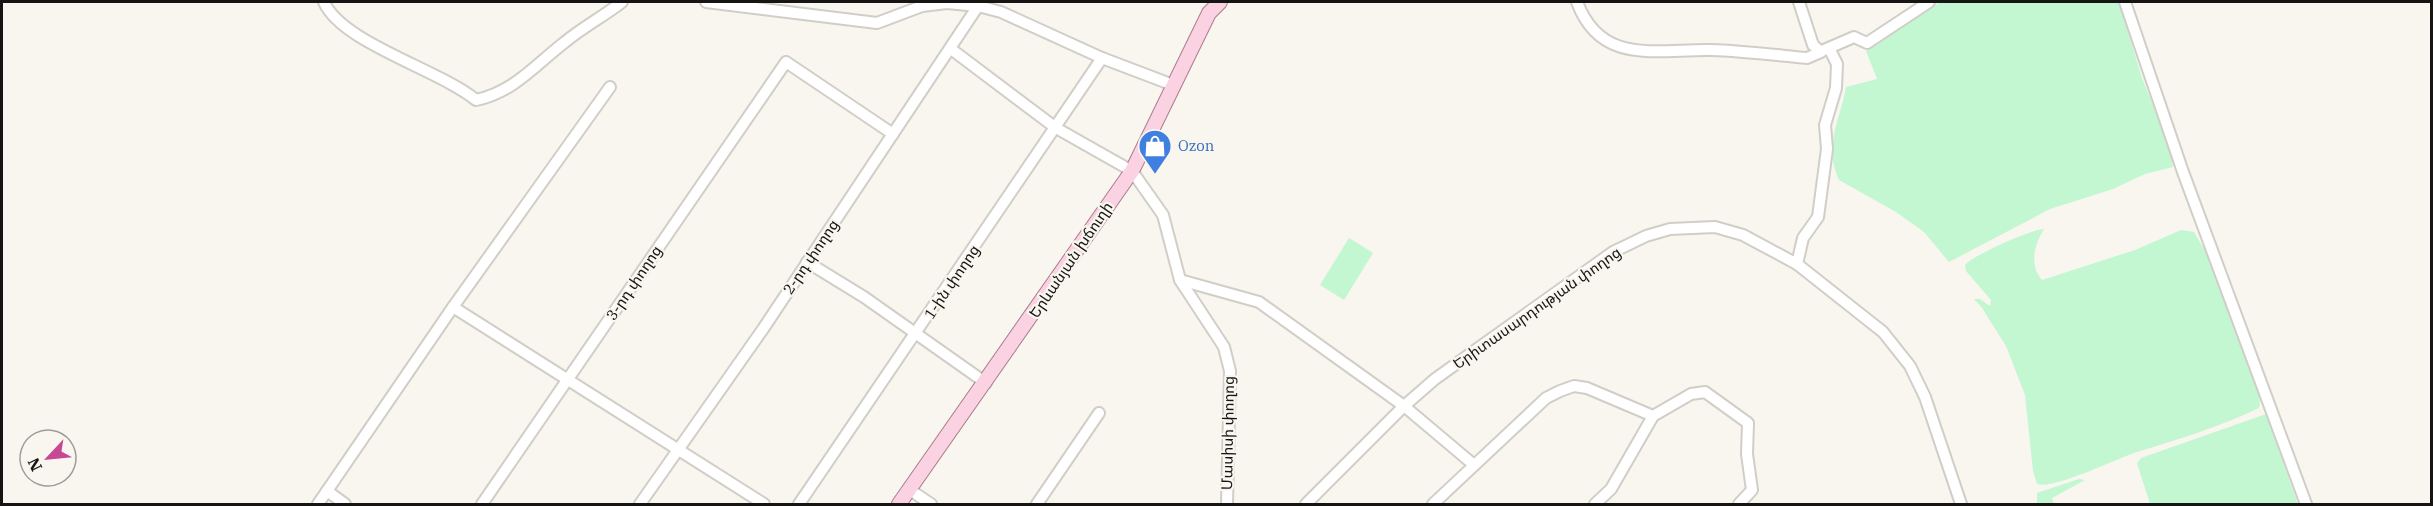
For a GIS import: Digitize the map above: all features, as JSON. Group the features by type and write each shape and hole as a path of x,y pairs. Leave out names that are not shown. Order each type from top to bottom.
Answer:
{"main road":[{"name":"Երևանյան խճուղի","path":"899,504 986,383 1132,171 1209,13 1220,2"}],"street":[{"path":"324,2 336,20 356,33 459,87 476,100 495,96 517,83 565,41 622,2"},
{"path":"706,2 877,23 922,6 947,3 978,6 1001,12 1102,58 1173,85"},
{"path":"1577,2 1583,18 1600,36 1618,48 1656,53 1710,50 1807,58 1854,37 1867,43 1929,2"},
{"path":"1797,264 1803,238 1818,217 1827,149 1825,125 1836,88 1838,64 1825,50 1813,45 1799,2"},
{"path":"2125,2 2183,172 2306,504"},
{"name":"2-րդ փողոց","path":"640,504 679,452 978,6"},
{"path":"951,49 1056,128 1132,171"},
{"name":"1-ին փողոց","path":"799,504 917,334 1102,58"},
{"name":"3-րդ փողոց","path":"482,504 786,62 893,134"},
{"path":"318,504 453,307 610,87"},
{"name":"Մասիսի փողոց","path":"1132,171 1163,215 1180,280 1224,347 1230,371 1227,504"},
{"name":"Երիտասարդության փողոց","path":"1306,504 1404,406 1435,379 1613,252 1646,236 1670,230 1715,227 1743,235 1797,264 1883,332 1910,366 1925,397 1961,504"},
{"path":"807,262 917,334 986,383"},
{"path":"1180,280 1259,302 1404,406 1474,465"},
{"path":"453,307 764,504"},
{"path":"1433,504 1546,398 1574,386 1587,388 1653,416"},
{"path":"1595,504 1611,489 1653,416 1699,391 1706,392 1748,423 1748,454 1752,490 1739,504"},
{"path":"1037,504 1099,413"},
{"path":"910,490 931,504"},
{"path":"327,491 345,504"}],"green space":[{"path":"1940,2 2119,2 2142,78 2171,150 2173,167 2145,174 2113,189 2050,209 1949,262 1924,232 1896,212 1839,180 1832,155 1834,133 1846,87 1877,79 1866,51"},
{"path":"2044,229 2034,255 2035,268 2042,280 2135,250 2181,230 2194,232 2210,259 2239,334 2238,339 2259,393 2259,408 2214,427 2137,452 2071,478 2045,485 2037,484 2033,471 2025,395 2006,346 1974,299 1980,299 1990,306 1991,300 1966,271 1965,265 2003,243"},
{"path":"1349,238 1373,253 1344,300 1320,285"},
{"path":"2266,414 2298,504 2150,504 2137,463 2141,458"},
{"path":"2079,479 2085,480 2052,498 2054,504 2037,504 2037,493"}],"place":[{"name":"Ozon","path":"1155,175"}]}
